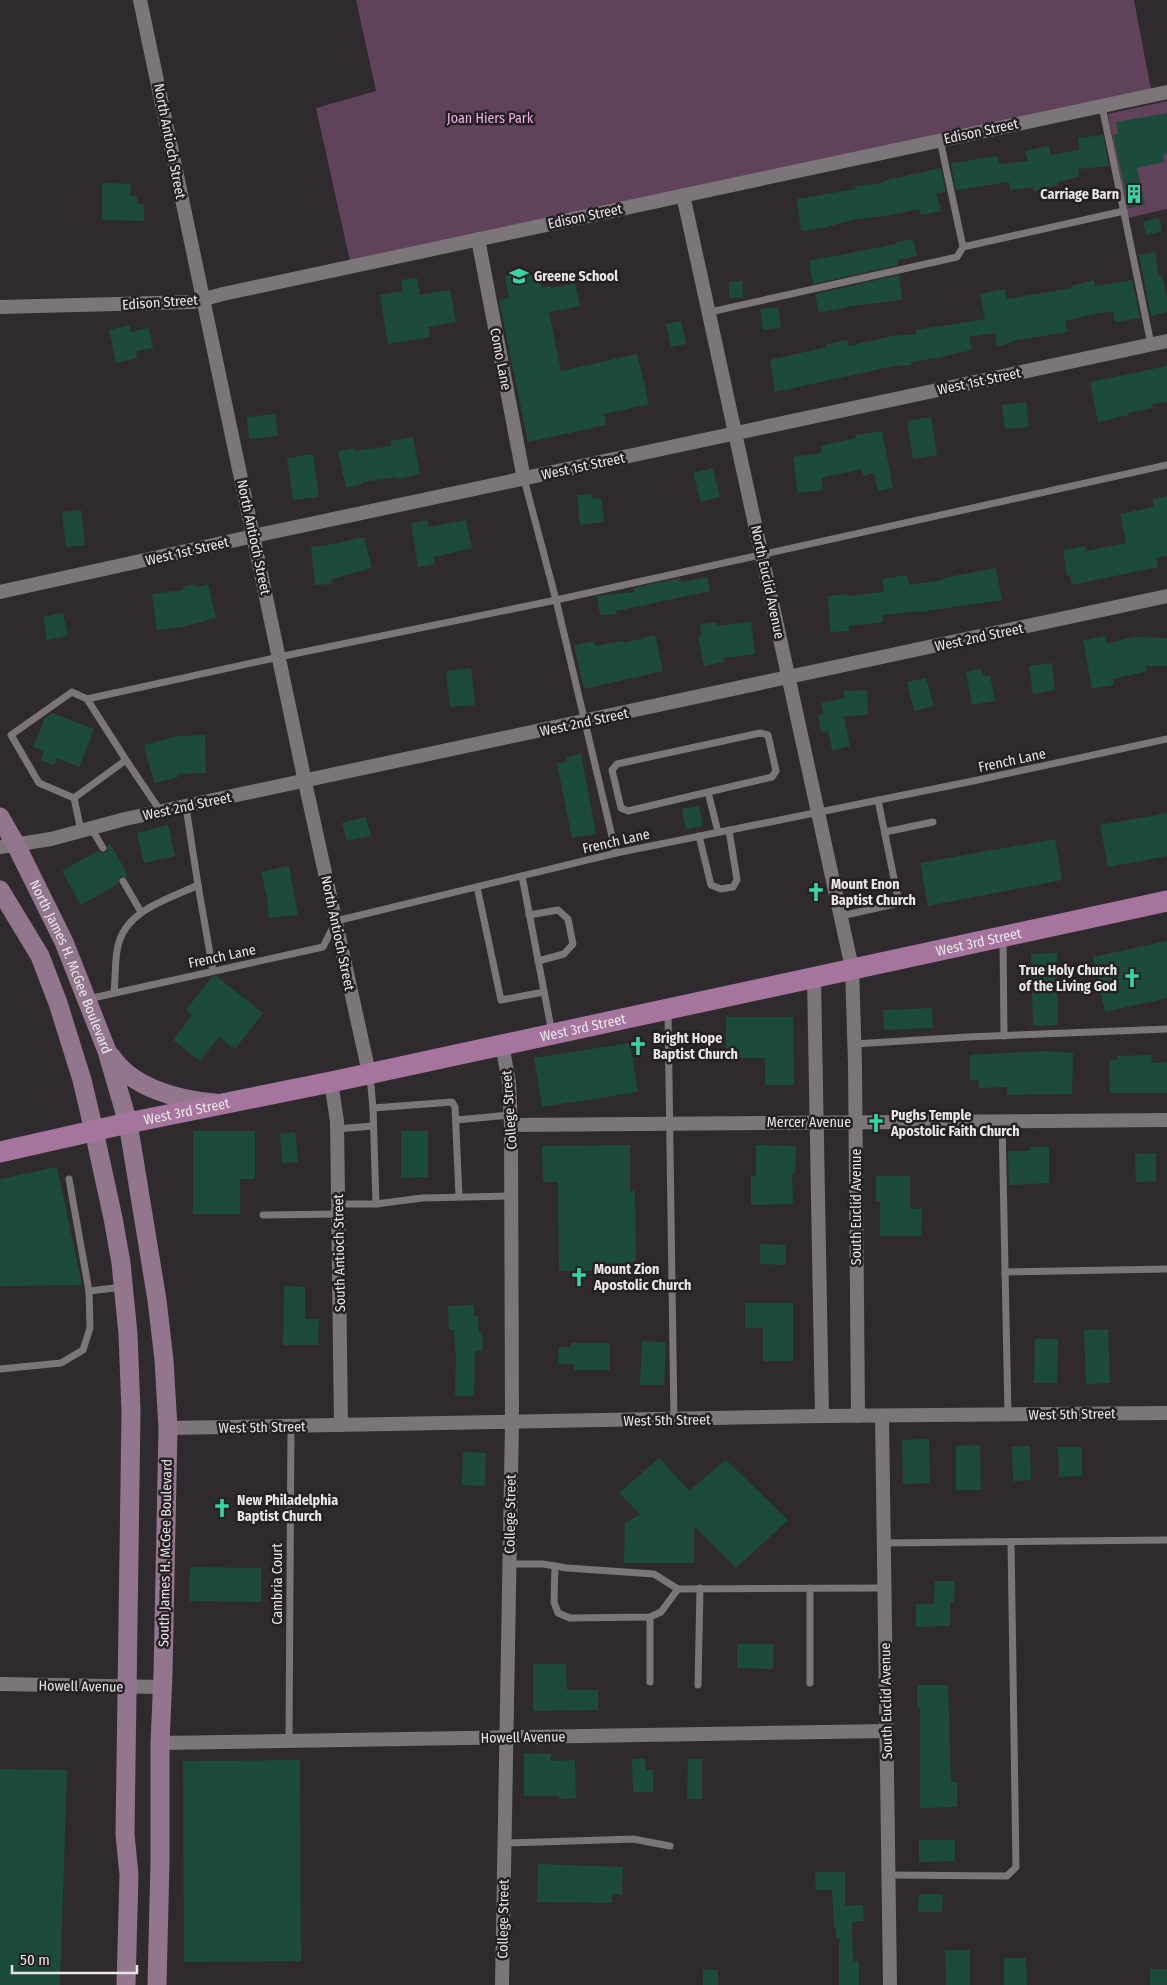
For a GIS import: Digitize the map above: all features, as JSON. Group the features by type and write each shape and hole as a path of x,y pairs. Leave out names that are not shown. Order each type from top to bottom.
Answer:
{"main road":[{"name":"North James H. McGee Boulevard","path":"0,817 8,846 64,942 88,999 107,1051 128,1123"},
{"name":"North James H. McGee Boulevard","path":"0,890 43,963 74,1053 94,1131"},
{"name":"West 3rd Street","path":"0,1152 128,1123 668,1010 852,968 1167,901"},
{"path":"107,1051 125,1073 137,1081 171,1095 201,1102 223,1104"},
{"name":"South James H. McGee Boulevard","path":"128,1123 157,1300 164,1360 168,1428 160,1743 158,1985"},
{"path":"94,1131 113,1218 123,1287 128,1334 132,1412 125,1834 129,1876 126,1985"}],"street":[{"name":"North Antioch Street","path":"140,0 305,782 369,1073"},
{"name":"Edison Street","path":"0,308 118,305 204,300 224,294 478,239 1167,92"},
{"name":"North Euclid Avenue","path":"683,195 852,968"},
{"name":"Como Lane","path":"478,239 524,478"},
{"name":"West 1st Street","path":"0,592 1167,341"},
{"name":"West 2nd Street","path":"8,846 1167,596"},
{"name":"South Euclid Avenue","path":"852,968 856,1122 858,1416"},
{"path":"814,977 822,1416"},
{"name":"College Street","path":"502,1044 509,1083 512,1196 512,1422 502,1985"},
{"name":"South Antioch Street","path":"331,1082 338,1129 341,1425"},
{"name":"Mercer Avenue","path":"511,1120 670,1123 1167,1120"},
{"name":"West 5th Street","path":"168,1428 822,1416 1167,1413"},
{"name":"South Euclid Avenue","path":"882,1416 890,1985"},
{"name":"Howell Avenue","path":"0,1684 162,1687"},
{"name":"Howell Avenue","path":"160,1743 887,1731"}],"lane":[{"path":"1102,106 1152,344"},
{"path":"710,312 958,257 963,247 940,140"},
{"path":"963,247 1124,210"},
{"path":"87,699 556,600 1167,465"},
{"path":"524,478 586,722 616,853"},
{"path":"103,848 86,829 74,798 39,783 11,735 72,692 87,699 161,812"},
{"path":"760,733 768,735 776,771 772,777 708,792 628,811 621,808 612,770 617,764 760,733"},
{"name":"French Lane","path":"88,999 323,947 336,921 477,886 616,853 973,781 1167,739"},
{"path":"74,798 126,760"},
{"path":"708,792 718,832"},
{"path":"841,916 899,903 878,800"},
{"path":"186,807 213,971"},
{"path":"885,832 933,822"},
{"path":"699,836 711,885 721,889 734,886 737,880 729,830"},
{"path":"522,876 552,1034"},
{"path":"123,881 141,912"},
{"path":"114,992 119,943 128,925 141,912 198,885"},
{"path":"477,886 501,1000 544,992"},
{"path":"529,915 558,910 568,919 573,944 564,954 538,960"},
{"path":"1003,936 1004,1036"},
{"path":"668,1010 674,1420"},
{"path":"854,1044 1167,1029"},
{"path":"369,1073 373,1108 376,1204"},
{"path":"373,1108 452,1102 455,1107 456,1120 459,1196"},
{"path":"456,1120 511,1120"},
{"path":"1002,1121 1008,1415"},
{"path":"338,1129 373,1126"},
{"path":"0,1369 61,1363 83,1350 90,1328 89,1291 69,1179"},
{"path":"263,1215 338,1209 422,1198 512,1196"},
{"path":"1005,1272 1167,1269"},
{"path":"89,1291 123,1287"},
{"name":"Cambria Court","path":"289,1741 291,1427"},
{"path":"884,1543 1167,1540"},
{"path":"889,1875 1007,1876 1016,1867 1011,1542"},
{"path":"509,1564 543,1564 654,1574 678,1589 885,1588"},
{"path":"555,1566 554,1602 558,1613 570,1618 650,1618 661,1612 678,1589"},
{"path":"698,1685 700,1588"},
{"path":"810,1588 810,1683"},
{"path":"650,1618 650,1682"},
{"path":"505,1843 633,1839 670,1846"}],"green space":[{"name":"Joan Hiers Park","path":"356,0 1134,0 1152,95 351,266 316,108 376,91"},
{"path":"1167,101 1167,209 1128,218 1108,114"}],"building":[{"path":"1167,113 1167,154 1163,155 1164,162 1137,168 1145,205 1129,208 1113,134 1118,134 1116,122"},
{"path":"1103,135 1109,166 1078,169 1080,177 1057,182 1058,185 1034,191 1033,187 1010,190 1009,182 956,190 952,163 998,156 999,164 1028,161 1025,151 1049,146 1051,155 1079,150 1078,138"},
{"path":"941,168 946,192 936,193 941,211 921,215 919,209 851,220 823,228 801,231 797,199 856,189 855,186 883,183 883,181"},
{"path":"102,183 131,184 130,196 137,196 137,204 144,204 144,221 102,220"},
{"path":"1159,218 1162,231 1146,235 1143,222"},
{"path":"913,239 917,256 898,260 898,265 813,284 809,261"},
{"path":"1155,252 1159,276 1162,276 1167,298 1167,312 1151,316 1139,255"},
{"path":"538,270 542,288 575,283 580,306 549,312 561,371 637,354 649,404 604,414 606,425 528,442 499,300 509,298 505,276"},
{"path":"899,275 902,300 852,306 819,313 815,294"},
{"path":"417,278 420,295 450,290 456,322 428,327 430,337 388,344 380,295 403,291 401,280"},
{"path":"1094,280 1095,286 1132,280 1140,318 1115,322 1113,311 1094,314 1065,321 1068,332 1011,341 1011,343 997,346 995,333 969,337 972,350 911,362 911,365 894,366 775,392 770,360 827,347 827,344 847,340 849,346 892,336 916,334 916,330 985,319 980,294 1005,289 1007,299 1072,288 1071,286"},
{"path":"742,281 743,298 729,298 729,282"},
{"path":"778,307 781,327 763,330 760,309"},
{"path":"681,321 686,344 671,347 666,324"},
{"path":"130,325 131,332 149,328 153,348 136,351 137,358 116,363 109,330"},
{"path":"1167,366 1167,402 1152,404 1153,408 1098,422 1090,382"},
{"path":"1026,402 1029,427 1005,429 1002,405"},
{"path":"275,414 278,436 249,439 247,417"},
{"path":"931,417 937,455 913,459 907,421"},
{"path":"882,431 893,488 878,491 874,473 863,476 862,469 821,478 823,490 798,493 793,457 822,453 821,446 856,438 856,435"},
{"path":"413,437 420,474 397,479 397,477 362,482 363,484 346,488 338,451 355,448 355,451 391,446 390,441"},
{"path":"313,454 319,497 293,500 287,458"},
{"path":"713,468 720,497 701,502 693,473"},
{"path":"591,494 592,499 601,498 604,522 580,525 577,495"},
{"path":"1167,496 1167,556 1156,558 1158,567 1072,585 1070,575 1067,576 1063,550 1085,546 1086,551 1126,543 1120,514 1154,507 1153,499"},
{"path":"81,510 85,545 66,547 62,512"},
{"path":"427,520 429,527 466,520 472,548 434,557 435,564 418,567 411,523"},
{"path":"364,537 372,568 331,579 332,584 315,585 311,547"},
{"path":"996,568 1002,600 920,612 882,615 883,622 849,626 849,631 830,632 828,596 884,592 882,579 907,575 909,585 944,580 943,578"},
{"path":"707,577 710,591 616,611 616,614 600,615 597,596 634,592 633,588 680,578 681,582"},
{"path":"195,584 196,587 208,584 216,618 182,627 157,630 152,594 183,590 183,587"},
{"path":"63,613 68,636 47,640 43,617"},
{"path":"716,622 717,626 751,622 755,654 724,658 724,662 704,666 698,637 702,636 700,625"},
{"path":"655,635 663,671 584,689 574,645 594,641 595,646 623,641 624,643"},
{"path":"1105,636 1106,644 1134,637 1167,638 1167,666 1146,666 1147,671 1113,679 1114,685 1092,689 1083,640"},
{"path":"1052,663 1055,690 1033,694 1029,666"},
{"path":"471,668 475,705 450,707 446,671"},
{"path":"981,669 983,676 990,675 995,701 972,705 966,672"},
{"path":"926,678 934,706 914,711 907,682"},
{"path":"867,690 868,715 844,716 850,746 832,750 828,731 821,732 818,715 824,714 821,703 844,698 844,691"},
{"path":"52,713 94,729 79,767 57,758 54,765 41,760 44,751 33,747 45,718"},
{"path":"205,735 206,773 177,774 178,777 154,783 144,745 178,736"},
{"path":"581,754 596,834 572,838 557,763 567,762 566,757"},
{"path":"699,806 703,826 686,829 682,809"},
{"path":"1167,813 1167,856 1108,867 1100,825"},
{"path":"366,817 371,836 346,841 342,823"},
{"path":"168,825 175,856 144,863 137,833"},
{"path":"1055,839 1062,880 928,906 920,863"},
{"path":"110,844 127,873 127,878 120,877 118,884 81,905 62,871 98,851 105,853"},
{"path":"289,866 298,915 269,918 267,897 261,872"},
{"name":"True Holy Church of the Living God","path":"1167,941 1167,998 1105,1012 1093,957"},
{"path":"1057,953 1058,1025 1033,1026 1031,954"},
{"path":"216,976 263,1013 235,1049 219,1037 200,1061 173,1040 192,1015 186,1010 212,977"},
{"path":"932,1008 933,1028 884,1030 883,1010"},
{"path":"726,1017 793,1017 794,1085 765,1085 765,1058 726,1058"},
{"path":"630,1043 638,1092 542,1107 534,1058"},
{"path":"1045,1051 1073,1053 1072,1094 1007,1095 1007,1087 979,1088 978,1080 970,1080 970,1055"},
{"path":"1151,1055 1152,1063 1167,1062 1167,1093 1110,1093 1109,1060 1117,1060 1117,1056"},
{"path":"193,1131 255,1131 255,1179 240,1179 240,1214 193,1214"},
{"path":"401,1131 428,1131 428,1177 401,1178"},
{"path":"295,1132 298,1162 282,1163 280,1134"},
{"path":"630,1145 630,1191 635,1191 636,1270 559,1271 558,1182 543,1182 542,1146"},
{"path":"756,1145 796,1146 795,1173 792,1173 793,1204 751,1205 751,1176 756,1176"},
{"path":"1030,1147 1049,1147 1049,1183 1009,1185 1008,1151 1030,1151"},
{"path":"1156,1153 1156,1181 1136,1182 1135,1154"},
{"path":"57,1167 82,1285 0,1286 0,1179"},
{"path":"876,1176 910,1176 910,1209 922,1209 921,1236 880,1236 880,1201 876,1201"},
{"path":"760,1244 786,1245 786,1265 760,1264"},
{"path":"284,1286 305,1287 305,1319 319,1319 318,1345 283,1345"},
{"path":"745,1303 793,1303 793,1361 763,1361 763,1328 745,1328"},
{"path":"474,1305 474,1316 478,1316 479,1333 482,1333 483,1351 475,1351 474,1396 455,1396 456,1351 454,1330 449,1330 448,1306"},
{"path":"1108,1329 1110,1383 1086,1384 1084,1330"},
{"path":"1035,1339 1058,1339 1057,1383 1034,1383"},
{"path":"642,1341 666,1342 664,1385 640,1385"},
{"path":"571,1343 610,1343 610,1370 574,1370 574,1364 558,1364 559,1347 571,1347"},
{"path":"929,1439 930,1483 903,1484 902,1440"},
{"path":"980,1445 981,1490 956,1490 956,1446"},
{"path":"1030,1446 1031,1480 1013,1481 1012,1447"},
{"path":"1058,1447 1082,1447 1082,1476 1059,1477"},
{"path":"463,1452 486,1453 485,1486 462,1485"},
{"path":"659,1458 689,1491 726,1460 788,1520 736,1568 694,1526 694,1563 624,1563 625,1523 640,1514 619,1493"},
{"path":"190,1567 261,1568 261,1602 189,1601"},
{"path":"935,1581 955,1581 954,1602 950,1602 950,1626 916,1627 916,1604 934,1604"},
{"path":"737,1644 774,1644 773,1669 737,1668"},
{"path":"533,1664 566,1664 567,1690 598,1690 598,1710 533,1711"},
{"path":"917,1685 948,1685 951,1782 957,1782 957,1807 920,1808 920,1708 917,1708"},
{"path":"524,1753 551,1754 550,1761 575,1760 576,1798 559,1799 559,1796 524,1796"},
{"path":"632,1759 645,1759 646,1770 653,1770 653,1792 633,1792"},
{"path":"688,1759 702,1759 702,1799 687,1799"},
{"path":"300,1760 301,1961 184,1962 183,1761"},
{"path":"0,1769 67,1770 60,1985 0,1985"},
{"path":"919,1840 955,1840 955,1861 919,1862"},
{"path":"538,1864 623,1867 622,1895 612,1894 612,1903 537,1902"},
{"path":"815,1872 845,1872 845,1906 863,1905 864,1921 852,1922 853,1961 859,1961 859,1985 839,1985 839,1938 836,1938 836,1927 834,1927 832,1890 816,1890"},
{"path":"919,1894 943,1894 942,1912 918,1912"},
{"path":"945,1950 970,1950 970,1985 946,1985"},
{"path":"1004,1958 1026,1958 1027,1985 1004,1985"},
{"path":"703,1969 718,1970 718,1985 703,1985"},
{"path":"1150,1969 1167,1969 1167,1985 1150,1985"}],"place":[{"name":"Carriage Barn","path":"1134,194"},
{"name":"Greene School","path":"519,276"},
{"name":"Mount Enon Baptist Church","path":"816,892"},
{"name":"True Holy Church of the Living God","path":"1132,978"},
{"name":"Bright Hope Baptist Church","path":"638,1046"},
{"name":"Pughs Temple Apostolic Faith Church","path":"876,1123"},
{"name":"Mount Zion Apostolic Church","path":"579,1277"},
{"name":"New Philadelphia Baptist Church","path":"222,1508"}]}
